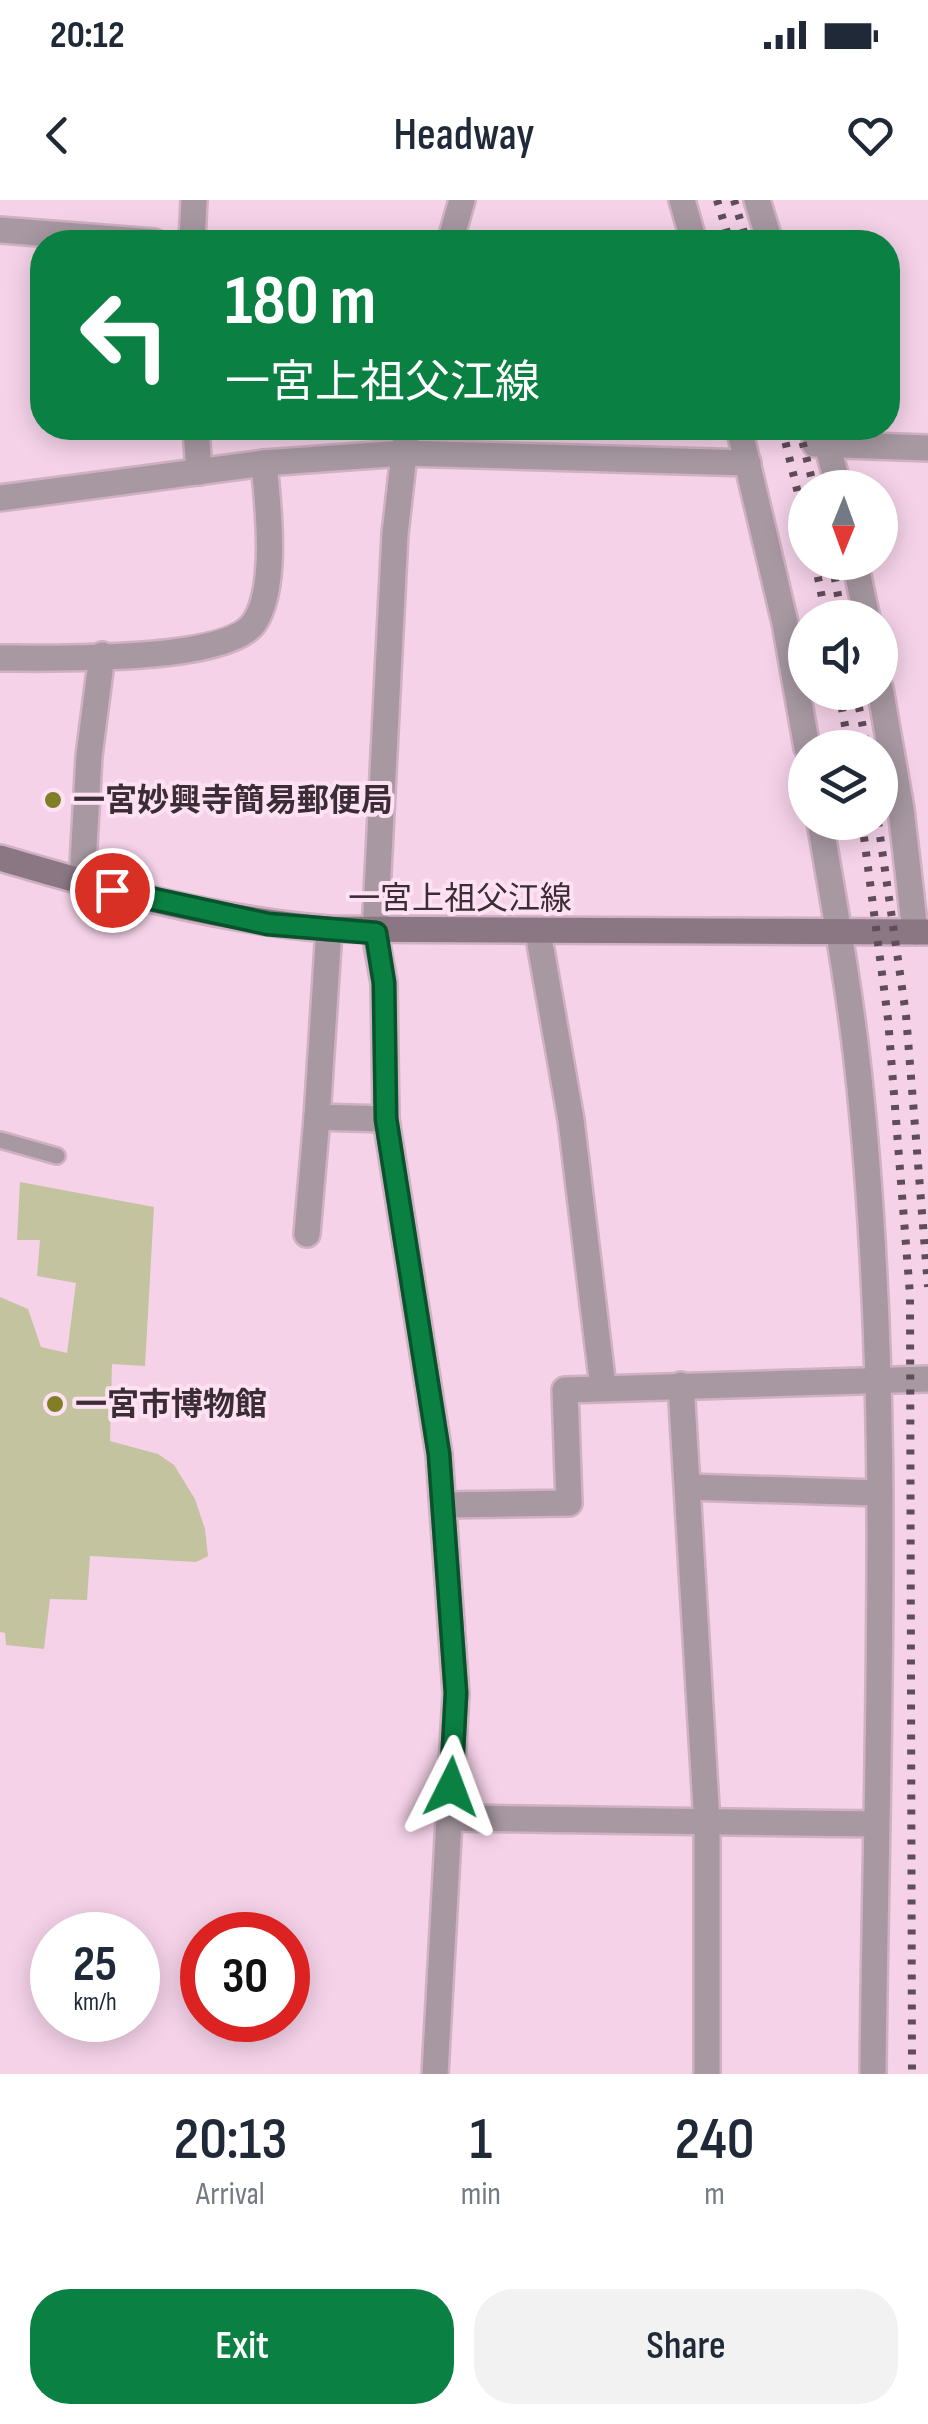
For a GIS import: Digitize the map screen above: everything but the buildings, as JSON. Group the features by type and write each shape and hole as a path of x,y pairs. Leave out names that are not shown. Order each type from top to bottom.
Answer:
{"main road":[{"name":"一宮上祖父江線","path":"0,858 82,882 248,920 330,930 922,932"}],"street":[{"path":"193,230 194,200"},
{"path":"453,230 462,200"},
{"path":"682,200 691,230"},
{"path":"757,200 766,230"},
{"path":"0,230 30,232"},
{"path":"197,440 199,472"},
{"path":"0,498 264,464 405,440 748,463"},
{"path":"405,440 395,534 376,933 384,983 386,1119 428,1378 443,1505 456,1693 435,2074"},
{"path":"742,440 785,624 804,730"},
{"path":"822,440 833,470"},
{"path":"834,440 928,448"},
{"path":"0,658 198,650 241,638 257,620 267,578 264,464"},
{"path":"82,882 102,655"},
{"path":"884,710 922,932"},
{"path":"823,840 858,1071 876,1382 874,2074"},
{"path":"308,1234 330,930"},
{"path":"538,932 571,1120 603,1387"},
{"path":"317,1118 386,1119"},
{"path":"443,1505 569,1503 565,1390 928,1379"},
{"path":"681,1385 707,1824 706,2074"},
{"path":"688,1486 878,1492"},
{"path":"450,1818 875,1824"}],"lane":[{"path":"0,1140 56,1156"}],"railway":[{"path":"717,200 726,230"},
{"path":"734,200 743,230"},
{"path":"785,440 792,470"},
{"path":"802,440 810,470"},
{"path":"819,580 822,600"},
{"path":"835,580 839,600"},
{"path":"842,710 846,730"},
{"path":"860,710 863,730"},
{"path":"864,840 888,1019 910,1295 912,2074"},
{"path":"881,840 906,1015 928,1287"}],"place":[{"name":"一宮妙興寺簡易郵便局","path":"53,800"},
{"name":"一宮市博物館","path":"55,1404"}],"route":[{"path":"112,890 268,924 376,933 384,983 386,1119 439,1454 456,1693 451,1787"}]}
